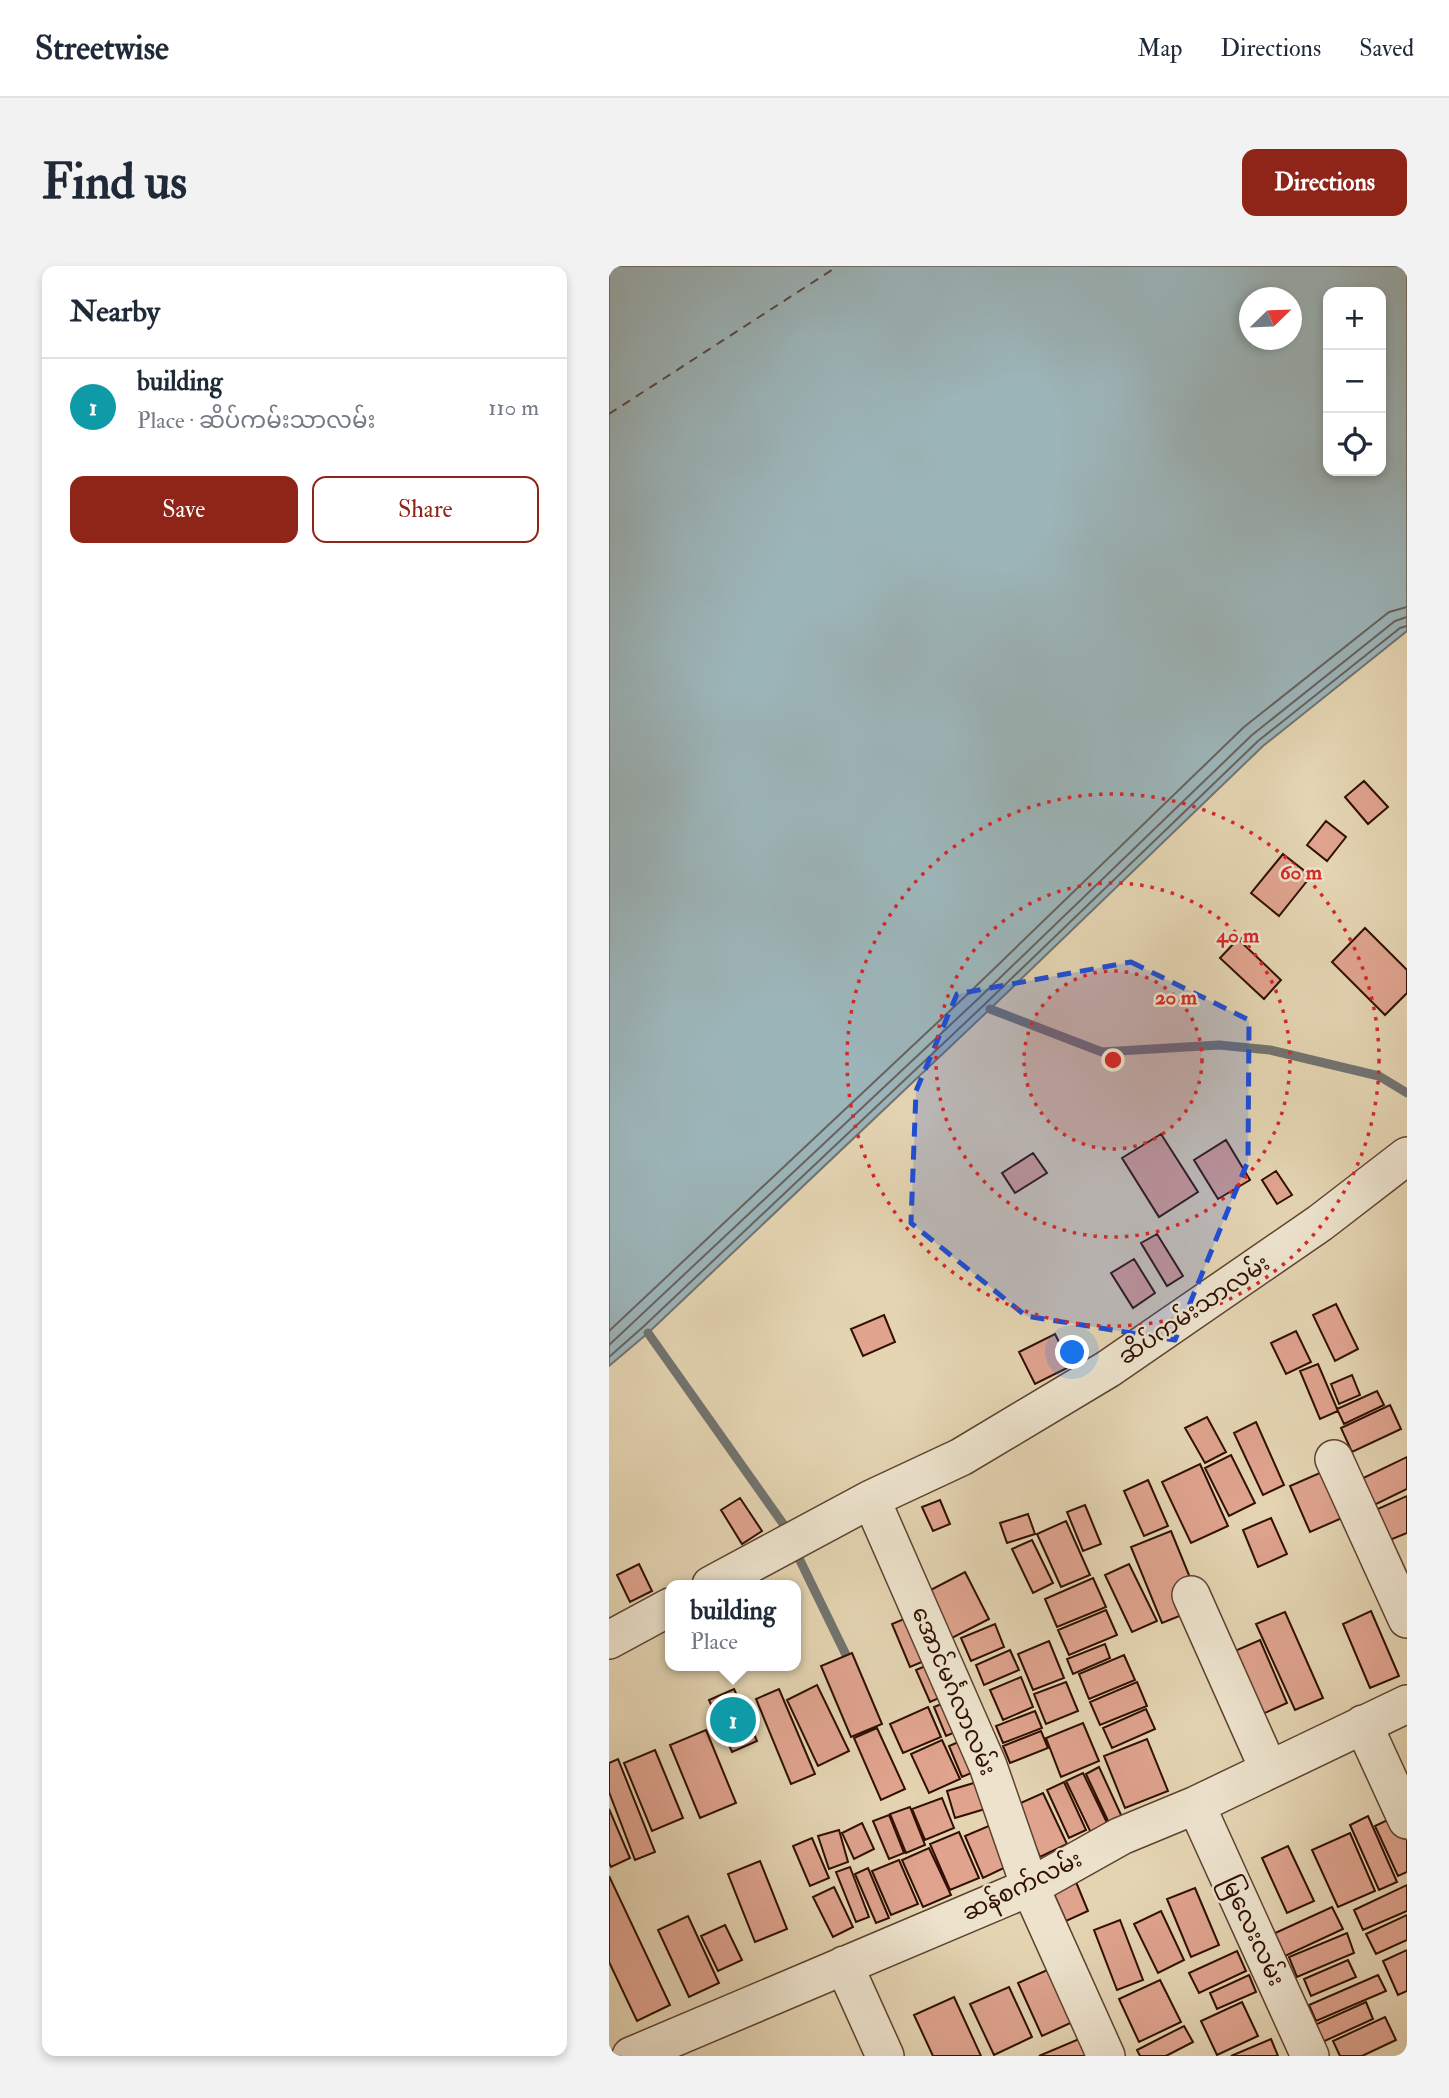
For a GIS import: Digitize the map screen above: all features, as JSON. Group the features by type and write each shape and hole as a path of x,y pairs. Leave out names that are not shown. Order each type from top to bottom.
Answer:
{"street":[{"name":"ဆိပ်ကမ်းသာလမ်း","path":"720,1580 871,1499 961,1457 1108,1369 1320,1223 1407,1156"},
{"path":"1334,1459 1407,1619"},
{"name":"အောင်မင်္ဂလာလမ်း","path":"871,1499 988,1766 1030,1887 1105,2056"},
{"path":"1191,1595 1269,1770"},
{"path":"609,1640 665,1610"},
{"name":"ဆန်စက်လမ်း","path":"646,2053 844,1965 1030,1887 1121,1836 1196,1805 1407,1704"},
{"path":"1363,1724 1407,1820"},
{"name":"မြလေးလမ်း","path":"1196,1805 1310,2056"},
{"path":"844,1965 885,2056"}],"highlighted area":[{"path":"1131,962 1249,1020 1248,1161 1175,1340 1026,1316 911,1223 916,1091 957,994"}],"water":[{"path":"609,266 1407,266 1407,631 1263,746 648,1333 609,1366"}],"building":[{"path":"1364,781 1388,807 1368,824 1345,797"},
{"path":"1326,821 1346,837 1327,861 1307,845"},
{"path":"1283,854 1311,876 1279,916 1251,893"},
{"path":"1365,928 1407,970 1407,993 1385,1015 1332,962"},
{"path":"1238,939 1281,980 1264,999 1220,958"},
{"path":"1161,1134 1198,1192 1159,1217 1122,1158"},
{"path":"1226,1140 1250,1180 1218,1199 1194,1160"},
{"path":"1033,1153 1047,1173 1015,1193 1002,1173"},
{"path":"1276,1171 1292,1195 1277,1204 1262,1180"},
{"path":"1157,1234 1183,1276 1167,1286 1141,1243"},
{"path":"1134,1259 1155,1293 1133,1308 1111,1273"},
{"path":"1336,1304 1358,1349 1335,1361 1313,1315"},
{"path":"884,1315 895,1342 863,1356 851,1329"},
{"path":"1296,1331 1311,1362 1286,1374 1271,1343"},
{"path":"1055,1334 1071,1366 1035,1384 1019,1352"},
{"path":"1318,1364 1338,1411 1320,1419 1300,1371"},
{"path":"1352,1375 1360,1395 1339,1404 1331,1384"},
{"path":"1377,1391 1384,1405 1344,1424 1337,1409"},
{"path":"1390,1405 1401,1429 1352,1452 1341,1428"},
{"path":"1207,1417 1226,1452 1205,1463 1185,1428"},
{"path":"1256,1422 1284,1485 1263,1495 1234,1433"},
{"path":"1231,1455 1255,1503 1229,1516 1205,1468"},
{"path":"1407,1457 1407,1489 1368,1508 1355,1482"},
{"path":"1200,1464 1228,1526 1191,1543 1162,1482"},
{"path":"1322,1472 1342,1518 1310,1532 1290,1486"},
{"path":"1148,1480 1168,1526 1144,1536 1124,1491"},
{"path":"1407,1496 1407,1533 1385,1542 1371,1512"},
{"path":"740,1498 762,1531 742,1544 721,1510"},
{"path":"940,1500 950,1524 933,1531 922,1507"},
{"path":"1085,1505 1101,1544 1083,1551 1067,1512"},
{"path":"1028,1514 1035,1534 1007,1543 1000,1523"},
{"path":"1271,1518 1287,1554 1258,1567 1243,1530"},
{"path":"1066,1521 1090,1575 1061,1587 1037,1534"},
{"path":"1171,1531 1202,1607 1162,1623 1131,1547"},
{"path":"1032,1540 1053,1583 1033,1593 1012,1549"},
{"path":"639,1564 652,1591 630,1602 617,1575"},
{"path":"1129,1564 1157,1621 1132,1632 1105,1575"},
{"path":"965,1572 989,1619 948,1640 923,1594"},
{"path":"1093,1578 1106,1607 1057,1627 1045,1599"},
{"path":"1106,1610 1117,1635 1069,1655 1058,1630"},
{"path":"923,1611 941,1654 910,1667 892,1624"},
{"path":"1371,1611 1399,1676 1370,1688 1343,1624"},
{"path":"1285,1612 1323,1698 1295,1710 1256,1624"},
{"path":"995,1624 1004,1647 971,1661 961,1638"},
{"path":"1260,1640 1287,1703 1256,1717 1228,1654"},
{"path":"1049,1641 1064,1678 1033,1690 1018,1654"},
{"path":"1105,1644 1110,1658 1073,1674 1067,1659"},
{"path":"1010,1650 1019,1670 984,1685 976,1665"},
{"path":"852,1653 882,1724 851,1737 821,1666"},
{"path":"955,1653 969,1685 930,1702 916,1670"},
{"path":"1124,1655 1135,1680 1089,1699 1079,1674"},
{"path":"1021,1677 1033,1707 1003,1720 990,1690"},
{"path":"1066,1682 1078,1711 1046,1724 1034,1694"},
{"path":"1137,1682 1147,1706 1100,1725 1090,1702"},
{"path":"817,1685 849,1751 818,1766 787,1700"},
{"path":"734,1689 757,1741 732,1752 709,1700"},
{"path":"779,1689 815,1774 791,1784 756,1699"},
{"path":"970,1692 982,1721 946,1736 934,1707"},
{"path":"928,1707 941,1737 903,1753 890,1724"},
{"path":"1146,1709 1155,1729 1112,1748 1103,1728"},
{"path":"1035,1711 1042,1728 1003,1743 996,1726"},
{"path":"1083,1723 1099,1761 1061,1777 1046,1738"},
{"path":"877,1728 905,1789 881,1800 854,1738"},
{"path":"706,1730 736,1803 700,1818 670,1745"},
{"path":"1041,1731 1048,1748 1010,1763 1003,1746"},
{"path":"1147,1739 1168,1791 1125,1808 1104,1756"},
{"path":"942,1740 960,1779 929,1793 911,1754"},
{"path":"963,1740 976,1771 962,1777 949,1746"},
{"path":"655,1750 683,1818 652,1831 624,1763"},
{"path":"618,1759 655,1852 635,1860 609,1792 609,1763"},
{"path":"1099,1767 1122,1817 1109,1823 1086,1774"},
{"path":"1083,1773 1109,1827 1092,1835 1066,1781"},
{"path":"987,1779 995,1806 955,1818 947,1791"},
{"path":"1064,1782 1086,1830 1069,1838 1047,1790"},
{"path":"1043,1793 1067,1844 1040,1857 1016,1805"},
{"path":"942,1798 954,1828 925,1840 912,1809"},
{"path":"910,1807 925,1845 906,1853 890,1814"},
{"path":"609,1809 630,1858 611,1867 609,1863"},
{"path":"1400,1814 1407,1830 1407,1872 1398,1876 1375,1826"},
{"path":"889,1815 904,1853 889,1859 873,1821"},
{"path":"1368,1816 1397,1882 1379,1890 1350,1825"},
{"path":"862,1823 874,1849 854,1859 842,1833"},
{"path":"991,1825 1008,1866 983,1878 965,1836"},
{"path":"839,1830 848,1862 829,1869 818,1836"},
{"path":"959,1832 979,1878 950,1890 930,1844"},
{"path":"1350,1833 1375,1891 1338,1907 1312,1850"},
{"path":"812,1838 829,1878 810,1886 793,1846"},
{"path":"1288,1846 1314,1901 1287,1913 1262,1858"},
{"path":"929,1848 951,1895 923,1907 902,1860"},
{"path":"899,1860 918,1904 891,1915 872,1871"},
{"path":"760,1861 787,1929 755,1942 728,1874"},
{"path":"850,1867 869,1917 856,1922 836,1872"},
{"path":"868,1868 889,1918 876,1923 855,1874"},
{"path":"609,1876 670,2005 637,2021 609,1962"},
{"path":"1076,1882 1088,1911 1066,1921 1053,1892"},
{"path":"1407,1885 1407,1911 1363,1930 1354,1910"},
{"path":"834,1887 853,1927 833,1937 813,1897"},
{"path":"1195,1888 1219,1945 1191,1957 1167,1899"},
{"path":"1332,1907 1343,1929 1283,1957 1273,1934"},
{"path":"1161,1911 1184,1960 1158,1973 1134,1924"},
{"path":"1407,1915 1407,1940 1376,1954 1366,1934"},
{"path":"688,1916 719,1983 689,1997 658,1930"},
{"path":"1120,1920 1143,1980 1117,1990 1094,1930"},
{"path":"725,1925 742,1960 718,1971 701,1936"},
{"path":"1347,1933 1354,1953 1297,1977 1289,1957"},
{"path":"1407,1950 1407,1991 1398,1995 1383,1961"},
{"path":"1237,1951 1246,1971 1199,1993 1189,1973"},
{"path":"1348,1960 1356,1977 1311,1996 1304,1979"},
{"path":"1054,1967 1077,2020 1042,2036 1018,1983"},
{"path":"1249,1975 1256,1992 1217,2009 1210,1993"},
{"path":"1378,1975 1386,1991 1316,2021 1309,2005"},
{"path":"1160,1980 1181,2022 1139,2042 1119,1999"},
{"path":"1009,1987 1032,2037 994,2055 970,2004"},
{"path":"954,1997 981,2056 933,2056 914,2015"},
{"path":"1242,2002 1258,2036 1217,2055 1201,2021"},
{"path":"1366,2002 1373,2019 1318,2044 1310,2027"},
{"path":"1385,2017 1396,2040 1362,2056 1340,2056 1333,2041"},
{"path":"1184,2026 1193,2042 1166,2056 1140,2056 1137,2050"},
{"path":"1079,2039 1086,2056 1039,2056"},
{"path":"1271,2039 1278,2056 1231,2056"}],"waterway":[{"path":"990,1009 1102,1052 1219,1045 1270,1050 1379,1076 1407,1093"},
{"path":"648,1333 784,1525 788,1535"},
{"path":"794,1548 848,1659"}],"ferry route":[{"path":"609,414 838,266"}],"place":[{"name":"building","path":"733,1720"}]}
